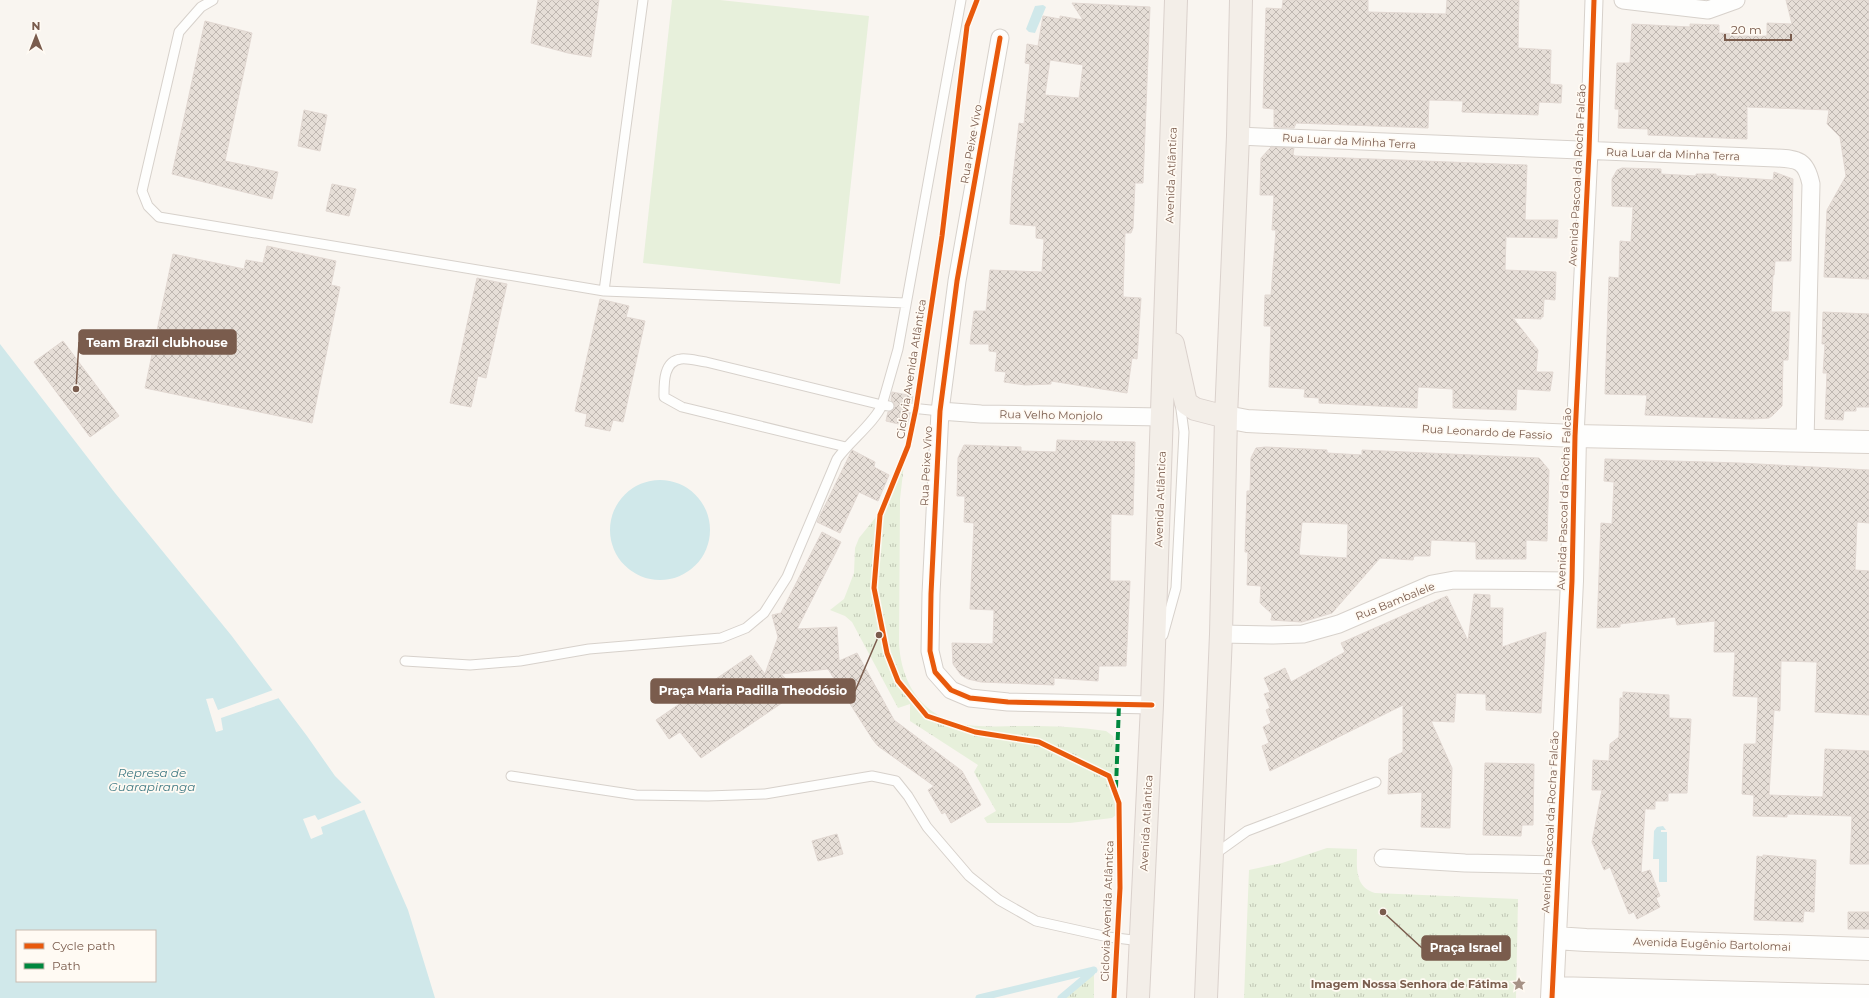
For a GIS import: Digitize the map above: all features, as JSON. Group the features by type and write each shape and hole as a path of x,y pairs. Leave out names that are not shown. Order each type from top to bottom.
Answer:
{"main road":[{"name":"Avenida Atlântica","path":"1138,998 1154,665 1176,0"},
{"path":"1206,998 1221,634 1226,417 1238,136 1241,0"},
{"path":"1166,314 1186,402 1195,410 1226,417"}],"street":[{"name":"Avenida Pascoal da Rocha Falcão","path":"1553,993 1572,581 1575,436 1589,150 1594,0"},
{"path":"1623,0 1708,10 1736,0"},
{"name":"Rua Peixe Vivo","path":"1000,38 957,281 940,411 931,594 930,651 936,672 951,690 970,698 1008,702 1152,705"},
{"name":"Rua Luar da Minha Terra","path":"1238,136 1794,159 1803,164 1809,174 1810,184 1805,442"},
{"name":"Rua Velho Monjolo","path":"940,411 981,414 1162,417"},
{"name":"Rua Leonardo de Fassio","path":"1226,417 1247,420 1575,436 1805,442 1869,442"},
{"name":"Rua Bambalele","path":"1221,634 1304,634 1339,624 1432,584 1454,580 1572,581"},
{"path":"1383,858 1465,863 1558,865"},
{"name":"Avenida Eugênio Bartolomai","path":"1555,938 1869,949"},
{"path":"1553,993 1869,996"}],"lane":[{"path":"213,0 202,7 179,32 142,191 148,206 159,217 604,291 906,303"},
{"path":"604,291 643,0"},
{"path":"405,661 470,665 520,662 589,649 721,638 746,628 764,613 787,577 837,459 846,447 886,405 897,355 961,0"},
{"path":"1154,665 1176,588 1184,432 1166,314"},
{"path":"846,447 682,407 664,397 664,376 671,363 680,358 706,362 886,405"},
{"path":"911,408 940,411"},
{"path":"511,776 636,795 708,796 765,794 872,776 896,781 908,796 927,827 969,876 999,900 1036,921 1118,939 1141,941"},
{"path":"1212,856 1247,831 1376,782"}],"green space":[{"path":"672,0 720,0 869,16 840,284 643,263"},
{"path":"904,464 900,499 899,644 905,675 915,694 921,702 938,715 949,721 964,725 1037,726 1106,731 1113,736 1117,753 1117,810 1116,815 1112,818 1070,823 987,823 984,818 996,811 974,772 978,765 910,721 910,704 898,708 852,622 845,616 830,610 844,599 854,573 855,548 859,538 880,512 891,478"},
{"path":"1327,848 1357,849 1357,869 1360,881 1368,890 1375,893 1518,899 1516,998 1244,998 1249,870 1282,863"},
{"path":"1094,970 1094,998 1061,998"}],"water":[{"path":"1043,5 1046,7 1035,33 1029,32 1026,29 1035,6"},
{"name":"Represa de Guarapiranga","path":"0,344 115,493 231,635 307,736 335,776 361,802 408,910 435,998 0,998"},
{"path":"660,480 679,484 696,494 706,511 710,530 706,549 696,566 679,576 660,580 641,576 624,566 614,549 610,530 614,511 624,494 641,484"},
{"path":"1663,826 1666,830 1661,830 1661,832 1667,832 1667,882 1659,882 1659,859 1653,859 1654,831 1657,827"}],"pier":[{"path":"273,690 279,698 221,718 223,730 216,732 206,699 213,698 218,710"},
{"path":"363,802 366,809 321,827 323,834 311,839 303,819 315,815 318,820"}],"building":[{"path":"538,0 599,0 591,57 568,53 531,43"},
{"path":"1283,0 1368,0 1368,12 1446,14 1447,0 1519,0 1518,48 1551,50 1550,84 1562,85 1561,103 1539,102 1538,115 1462,112 1463,101 1429,100 1428,128 1296,123 1294,128 1274,127 1274,109 1263,108 1266,8 1282,9"},
{"path":"1786,0 1869,0 1869,279 1824,277 1827,210 1846,176 1840,137 1827,124 1829,110 1747,107 1747,139 1648,135 1648,129 1618,128 1619,109 1615,109 1617,63 1630,63 1632,24 1690,27 1690,24 1719,25 1719,33 1733,34 1733,36 1767,36 1767,23 1792,24"},
{"path":"1072,3 1150,7 1143,183 1135,183 1133,228 1131,233 1125,233 1123,297 1141,298 1137,359 1132,358 1127,393 1051,381 1051,384 1025,385 1004,382 1006,372 995,371 997,352 989,351 989,344 970,344 974,311 986,311 990,270 1042,272 1044,239 1036,238 1036,226 1010,224 1012,186 1019,123 1024,124 1030,64 1025,63 1027,44 1038,46 1043,16 1060,19 1060,16 1083,20","holes":["1050,60 1083,65 1079,98 1045,95"]},
{"path":"205,21 252,33 225,161 278,172 272,199 172,174"},
{"path":"304,110 327,115 320,151 298,146"},
{"path":"1271,147 1294,148 1293,154 1295,156 1527,165 1525,220 1558,220 1557,238 1506,237 1505,270 1556,272 1555,300 1544,299 1543,317 1541,317 1541,319 1513,318 1538,350 1536,372 1553,372 1550,391 1517,389 1516,410 1453,408 1453,389 1418,387 1417,408 1319,403 1319,398 1304,397 1305,389 1269,387 1271,326 1264,326 1265,295 1271,295 1276,230 1272,230 1274,195 1260,195 1261,158"},
{"path":"1622,168 1661,169 1661,174 1696,176 1696,174 1716,174 1716,176 1773,180 1774,172 1793,179 1791,261 1775,261 1771,312 1790,312 1788,360 1783,360 1782,406 1769,418 1752,419 1645,415 1647,395 1605,394 1609,277 1619,278 1620,241 1631,242 1633,207 1612,206 1612,179 1617,170"},
{"path":"332,184 356,189 349,216 326,211"},
{"path":"267,246 336,261 331,285 340,287 312,423 145,388 173,254 244,269 246,260 263,263"},
{"path":"477,278 507,284 486,378 478,376 471,407 450,403"},
{"path":"600,299 629,306 626,317 645,321 623,422 613,420 610,431 585,426 587,414 575,411"},
{"path":"1823,312 1869,314 1869,407 1856,407 1856,411 1844,411 1843,420 1825,419 1827,373 1823,373 1825,344 1822,344"},
{"path":"63,341 119,416 90,437 34,362"},
{"path":"892,392 913,396 912,402 908,403 905,407 906,411 910,414 907,426 886,421 888,412 892,411 895,407 891,400"},
{"path":"1057,440 1135,442 1133,515 1111,514 1110,581 1130,581 1126,666 1099,666 1098,681 1054,678 1054,685 981,682 968,679 961,675 953,664 952,643 993,644 994,610 970,609 974,523 964,522 965,496 957,496 958,458 964,445 1021,447 1021,451 1056,452"},
{"path":"1266,447 1327,450 1327,453 1362,455 1362,450 1539,458 1549,470 1547,541 1526,540 1526,559 1476,559 1476,542 1431,540 1430,556 1414,556 1413,560 1380,558 1332,613 1302,622 1271,620 1272,614 1260,603 1261,586 1247,585 1248,552 1245,552 1247,491 1250,491 1251,458 1256,448","holes":["1302,522 1348,524 1347,558 1299,555"]},
{"path":"852,450 875,462 874,467 889,475 878,501 859,492 840,533 817,522"},
{"path":"1605,459 1740,463 1869,470 1869,523 1857,522 1855,570 1869,571 1869,715 1815,712 1817,662 1781,661 1780,711 1774,710 1769,795 1823,797 1825,749 1869,751 1869,864 1850,864 1852,816 1787,814 1787,817 1753,816 1754,795 1742,794 1744,744 1756,744 1758,697 1733,696 1735,652 1714,652 1715,621 1677,625 1675,617 1620,624 1620,627 1597,628 1601,523 1612,524 1614,482 1604,481"},
{"path":"822,532 841,542 797,629 837,627 839,661 857,653 894,720 962,771 981,805 951,823 945,812 942,814 928,790 934,786 878,746 828,669 781,674 798,692 701,758 680,732 669,739 656,720 751,655 765,674 778,637 772,615 781,613"},
{"path":"1474,594 1490,595 1490,608 1503,608 1502,647 1546,632 1541,713 1486,710 1486,694 1456,693 1454,722 1431,721 1452,768 1450,828 1421,827 1422,792 1388,794 1389,759 1403,752 1403,705 1270,771 1262,746 1269,743 1263,727 1271,723 1266,710 1270,708 1264,694 1270,692 1264,678 1285,668 1291,682 1345,652 1341,643 1447,596 1468,641"},
{"path":"1623,692 1669,695 1669,718 1691,719 1687,793 1668,793 1668,801 1655,801 1655,809 1645,809 1641,873 1650,870 1660,896 1656,898 1660,907 1637,919 1634,912 1629,914 1610,867 1604,870 1592,842 1602,790 1592,790 1593,760 1609,761 1610,744 1619,737 1620,698 1623,698"},
{"path":"1485,763 1534,764 1533,825 1522,825 1521,836 1483,835"},
{"path":"837,834 843,854 818,861 812,841"},
{"path":"1763,855 1816,860 1814,912 1804,911 1803,922 1754,920 1757,856 1763,857"},
{"path":"1848,912 1869,912 1869,929 1848,929"}],"waterway":[{"path":"979,998 1094,970"},
{"path":"1061,998 1092,972"}],"marked path":[{"path":"1116,788 1119,704"}],"cycle path":[{"name":"Ciclovia Avenida Atlântica","path":"977,0 967,26 942,236 916,408 908,446 880,515 874,588 887,653 898,681 927,716 975,732 1039,742 1109,776 1119,803 1120,888 1114,998"},
{"path":"1552,998 1572,581 1575,436 1589,151 1594,0"},
{"path":"1000,38 957,281 940,411 931,594 930,651 935,672 951,690 970,698 1008,702 1152,705"}],"place":[{"name":"Team Brazil clubhouse","path":"76,389"},
{"name":"Praça Maria Padilla Theodósio","path":"879,635"},
{"name":"Praça Israel","path":"1383,912"},
{"name":"Imagem Nossa Senhora de Fátima","path":"1519,984"}]}
